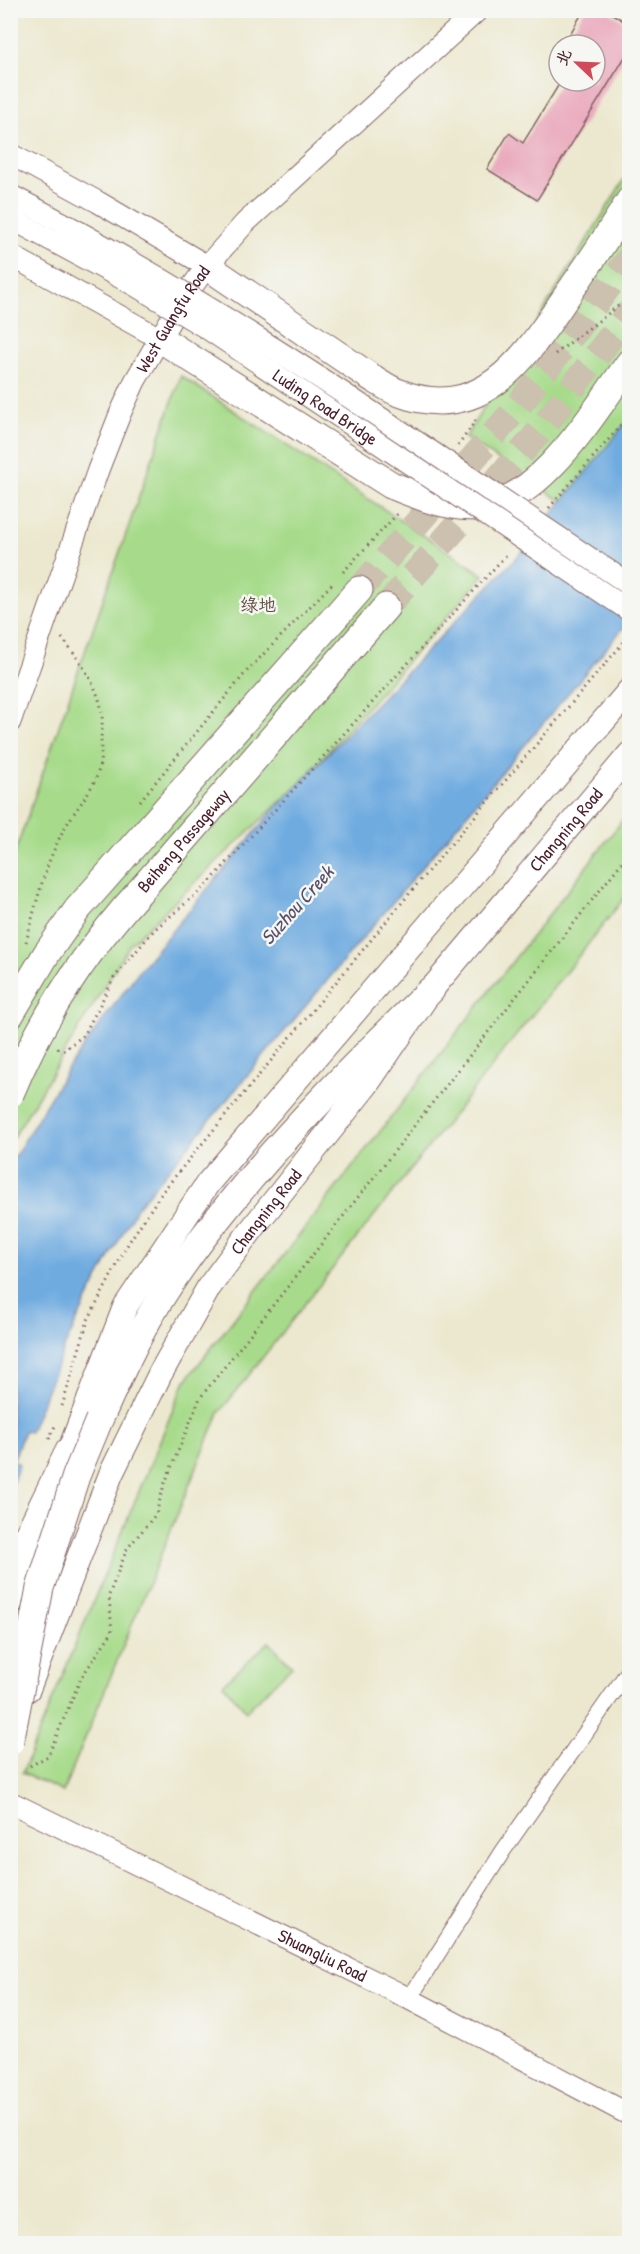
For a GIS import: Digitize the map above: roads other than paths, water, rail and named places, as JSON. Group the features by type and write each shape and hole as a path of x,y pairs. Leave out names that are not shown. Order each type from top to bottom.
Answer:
{"highway":[{"path":"207,266 351,364 395,391 430,400 452,400 470,396 490,386 506,375 523,358 558,310 630,200"},
{"path":"159,338 391,484 447,505 477,507 506,502 527,488 555,464 630,362"},
{"name":"Beiheng Passageway","path":"10,1016 46,953 111,868 359,590"},
{"name":"Beiheng Passageway","path":"10,1094 36,1040 76,970 106,929 386,607"},
{"path":"10,1742 40,1588 76,1476 123,1366 157,1305 198,1244 255,1173 329,1091 431,990"},
{"path":"10,1572 69,1451"}],"main road":[{"name":"West Guangfu Road","path":"10,722 120,414 159,338 207,266 245,223 478,10"},
{"path":"10,154 207,266"},
{"name":"Luding Road Bridge","path":"10,195 71,226 217,311 630,585"},
{"name":"Luding Road Bridge","path":"10,218 136,286 208,329 630,611"},
{"path":"10,255 159,338"},
{"path":"10,1604 125,1307 208,1184 630,690"},
{"name":"Changning Road","path":"10,1736 111,1474 165,1364 209,1287 252,1228 367,1084 431,990 630,754"},
{"name":"Shuangliu Road","path":"10,1802 409,1999 630,2115"}],"street":[{"path":"409,1999 503,1851 630,1669"}],"water":[{"name":"Suzhou Creek","path":"629,419 629,621 137,1207 65,1346 30,1432 24,1431 13,1461 19,1464 11,1487 11,1163 66,1071 141,968 272,812 518,556"}],"tunnel":[{"path":"359,590 515,410 630,258"},
{"path":"386,607 541,430 630,311"}],"park label":[{"name":"绿地","path":"258,605"}]}
